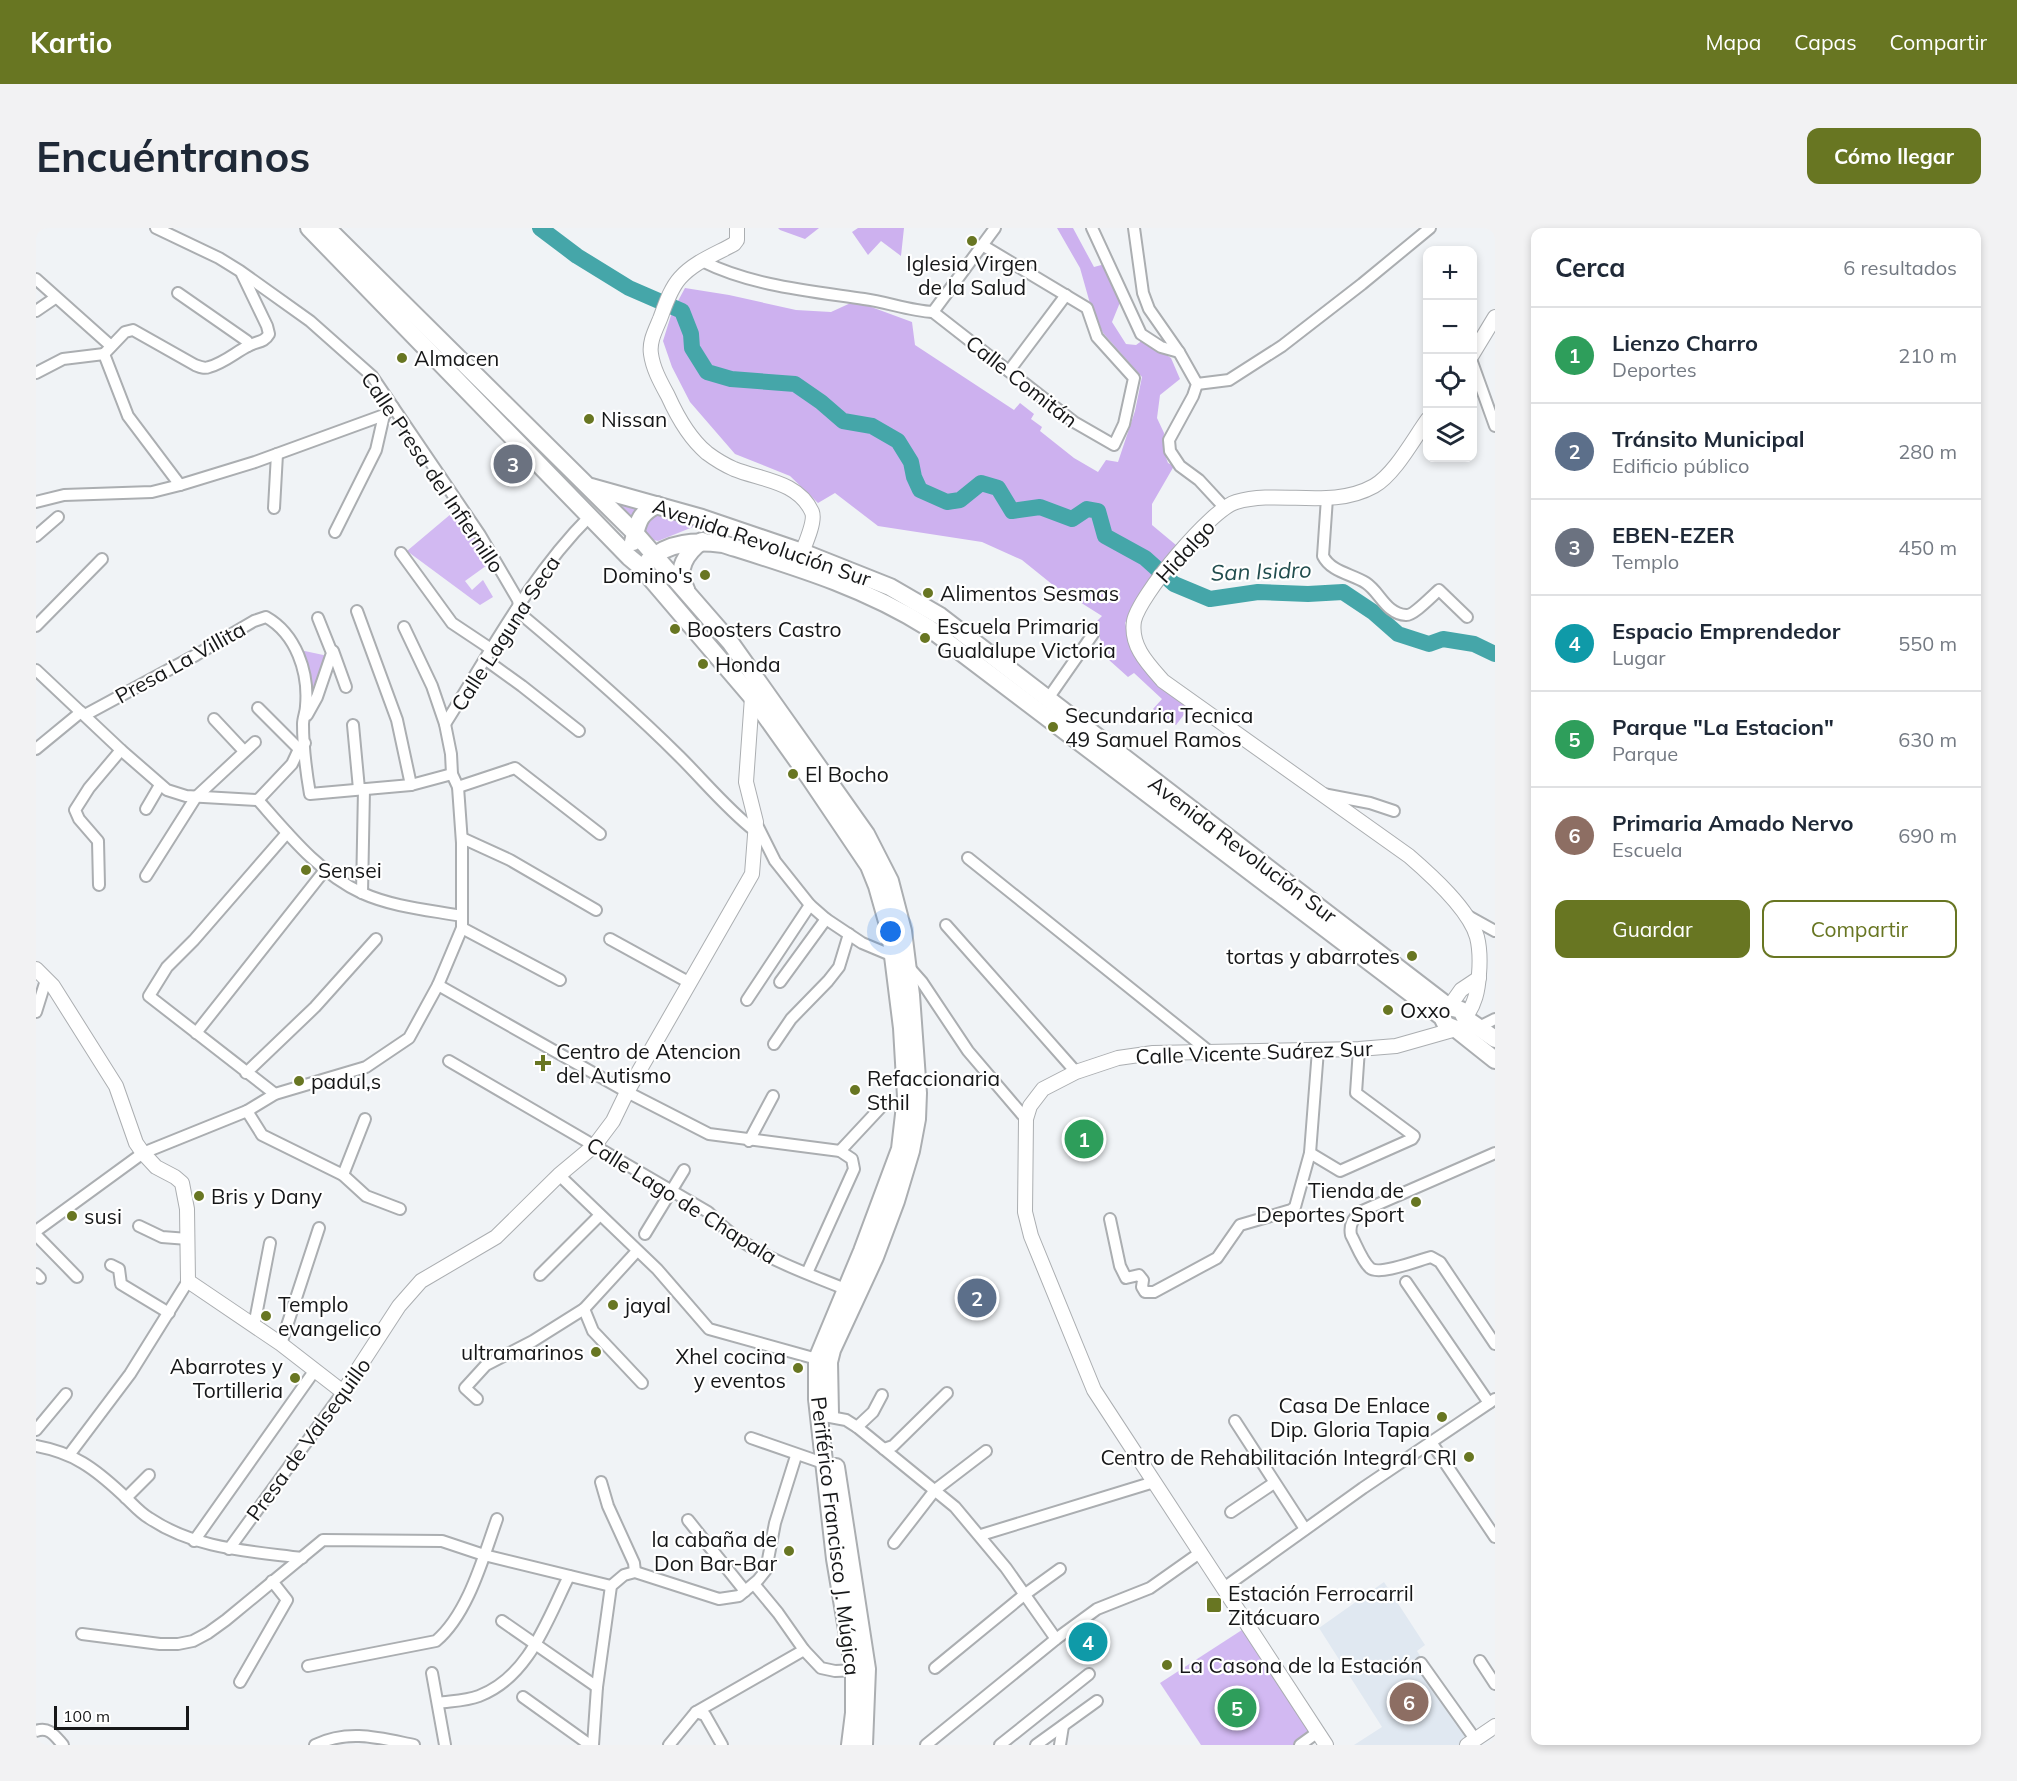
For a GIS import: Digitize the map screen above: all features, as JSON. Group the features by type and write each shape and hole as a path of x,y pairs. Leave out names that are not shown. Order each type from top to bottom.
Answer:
{"main road":[{"name":"Periférico Francisco J. Múgica","path":"309,228 561,485 760,694 866,834 890,880 897,905 900,960 911,995 918,1093 917,1119 911,1152 875,1257 851,1291 817,1359 817,1399 835,1559 860,1670 850,1745"},
{"name":"Periférico Francisco J. Múgica","path":"327,228 636,533 730,642 760,694"},
{"name":"Avenida Revolución Sur","path":"561,485 588,487 702,518 799,560 874,597 929,628 1446,1012"},
{"path":"635,562 639,519 647,509 657,505"},
{"name":"Avenida Revolución Sur","path":"635,562 680,544 702,541 799,560 890,588 940,616 1446,1012"},
{"path":"689,594 682,583 682,566 689,552 702,541"},
{"name":"Avenida Revolución Sur","path":"1446,1012 1446,1025 1467,1025 1495,1039"},
{"name":"Avenida Revolución Sur","path":"1467,1025 1495,1060"},
{"name":"Periférico Francisco J. Múgica","path":"851,1291 830,1356 828,1396 860,1670 864,1745"}],"street":[{"name":"Calle Presa del Infiernillo","path":"156,228 219,258 241,272 310,321 372,376 389,411 480,535 518,600 518,608 605,686 726,805 755,827 775,861 810,905 826,919 862,943 900,960"},
{"path":"737,228 737,240 734,244 702,261 680,278 671,290 650,343 654,368 672,406 694,440 707,453 735,470 778,483 801,496 812,513 813,520 799,560"},
{"path":"702,261 722,271 770,284 933,312 995,228"},
{"path":"1092,228 1141,334 1161,347 1179,352"},
{"path":"1134,228 1143,293 1149,309 1179,352 1197,384 1169,440 1170,451 1180,466 1199,480 1224,507 1257,498 1308,500 1360,491 1383,480 1423,426"},
{"path":"1197,384 1229,380 1282,346 1430,228"},
{"path":"982,246 1066,295 1009,370"},
{"path":"36,373 63,359 108,350 125,332 133,330 202,368 208,368 248,346 265,341 269,334 241,272"},
{"path":"36,279 108,350 128,416 180,485"},
{"path":"178,293 247,341 248,346"},
{"name":"Calle Comitán","path":"933,312 1087,430 1114,445 1124,424 1134,378 1096,337 1087,308 1066,295"},
{"path":"36,311 55,298"},
{"path":"1474,354 1495,316"},
{"path":"1477,374 1495,426"},
{"path":"36,502 64,495 152,492 180,485 277,454 389,411"},
{"path":"335,532 376,450 389,411"},
{"path":"274,508 277,454"},
{"path":"1327,498 1323,556 1330,566 1368,584 1385,605 1403,615 1411,614 1439,590 1467,616"},
{"name":"Hidalgo","path":"1224,507 1183,549 1146,595 1134,622 1134,635 1138,649 1163,681 1323,794 1438,881 1463,913 1476,935 1480,959 1479,978 1467,1025"},
{"name":"Calle Laguna Seca","path":"445,724 491,649 552,558 590,516"},
{"path":"36,536 58,517"},
{"path":"401,553 452,623 491,649"},
{"path":"36,626 102,559"},
{"path":"357,610 397,720 411,785"},
{"name":"Presa La Villita","path":"83,714 196,655 254,621 266,617 283,630 297,649 306,691 302,746 310,794 362,789"},
{"path":"318,618 346,687"},
{"path":"77,1277 36,1233 143,1153 247,1111 275,1094 366,1067 409,1038 438,985 462,928 462,838 458,787 452,774 445,724 429,679 404,627"},
{"path":"1047,700 1093,634"},
{"path":"304,720 318,698 332,650"},
{"path":"486,660 579,731"},
{"path":"36,670 160,785 176,794 258,800 287,833 325,870 362,893 392,903 462,916"},
{"name":"Presa de Valsequillo","path":"229,1549 343,1392 399,1306 421,1281 496,1236 559,1175 595,1145 613,1121 627,1092 752,874 755,827 746,782 760,694"},
{"path":"258,708 302,746 292,764 258,800"},
{"path":"36,749 83,714"},
{"path":"214,719 244,751"},
{"path":"353,725 362,789 362,893"},
{"path":"146,876 196,797 255,742"},
{"path":"99,885 98,840 79,819 75,810 89,788 121,750"},
{"path":"292,764 307,778"},
{"path":"458,787 515,768 600,834"},
{"path":"362,789 411,785 452,774"},
{"path":"146,809 160,785"},
{"path":"1323,794 1370,803 1394,811"},
{"path":"275,1094 149,996 167,967 194,940 287,833"},
{"path":"462,838 510,860 596,909"},
{"path":"968,858 1211,1053"},
{"path":"196,1033 325,870"},
{"path":"747,1000 810,905"},
{"path":"1463,913 1495,931"},
{"path":"780,982 826,919"},
{"path":"946,925 1076,1072"},
{"path":"462,928 560,980"},
{"path":"774,1044 792,1018 839,967 849,934"},
{"path":"246,1073 315,1006 376,939"},
{"path":"610,939 690,983"},
{"path":"900,960 922,982 968,1051 1026,1119 1025,1212 1031,1236 1094,1390 1225,1587 1326,1745"},
{"path":"36,969 52,986 116,1086 136,1143 156,1167 182,1183 187,1209 188,1281 130,1374 69,1455"},
{"path":"1433,1037 1461,990 1479,978"},
{"path":"36,1012 46,980"},
{"path":"438,985 627,1092 709,1134 840,1151 852,1159 854,1169 807,1273"},
{"name":"Calle Vicente Suárez Sur","path":"1026,1119 1030,1106 1042,1089 1076,1072 1118,1058 1153,1053 1359,1049 1396,1046 1495,1019"},
{"path":"1310,1153 1340,1171 1412,1139 1414,1136 1356,1093 1359,1049"},
{"path":"1110,1220 1120,1266 1126,1278 1139,1275 1143,1280 1142,1287 1145,1292 1154,1292 1217,1257 1240,1225 1295,1207 1310,1153 1318,1050"},
{"name":"Calle Lago de Chapala","path":"449,1061 708,1212 723,1228 772,1260 851,1291"},
{"path":"749,1141 773,1096"},
{"path":"840,1151 882,1106"},
{"path":"247,1111 262,1135 344,1175 366,1196 400,1209"},
{"path":"344,1175 365,1119"},
{"path":"1495,1153 1360,1212 1352,1222 1350,1229 1351,1235 1370,1268 1376,1271 1431,1257 1440,1262 1495,1344"},
{"path":"645,1234 684,1170"},
{"path":"559,1175 657,1269 709,1329 817,1359"},
{"path":"540,1275 600,1215"},
{"path":"139,1226 162,1238 188,1239"},
{"path":"281,1344 319,1228"},
{"path":"254,1326 270,1243"},
{"path":"477,1399 465,1388 486,1365 533,1341 584,1309 638,1251"},
{"path":"111,1265 119,1269 121,1284 169,1312"},
{"path":"188,1281 281,1344 343,1392"},
{"path":"1225,1587 1305,1528 1492,1401 1407,1282"},
{"path":"584,1309 593,1331 642,1383"},
{"path":"194,1541 315,1370"},
{"path":"884,1449 892,1446 947,1393"},
{"path":"36,1430 66,1394"},
{"path":"857,1428 873,1412 882,1395"},
{"path":"830,1417 846,1420 955,1507 981,1535 1056,1638"},
{"path":"1234,1421 1305,1528"},
{"path":"751,1438 787,1449 796,1456 826,1464"},
{"path":"1431,1442 1495,1537"},
{"path":"36,1446 82,1461 147,1517 170,1531 206,1545 302,1558"},
{"path":"894,1543 935,1490 986,1451"},
{"path":"523,1697 592,1745 597,1687 611,1586 624,1575 635,1572 719,1599 739,1596 766,1570 777,1515 796,1456"},
{"path":"126,1498 149,1475"},
{"path":"601,1482 608,1506 634,1563 635,1572"},
{"path":"981,1535 1154,1482"},
{"path":"1232,1512 1274,1483"},
{"path":"308,1666 436,1641 446,1632 466,1598 497,1519"},
{"path":"688,1520 749,1587 778,1613 804,1650 821,1668 835,1671 860,1670"},
{"path":"82,1634 160,1644 193,1641 208,1633 323,1540 442,1541 484,1555 611,1586"},
{"path":"926,1745 1056,1638 1097,1609 1150,1588 1201,1552"},
{"path":"935,1668 1024,1595 1060,1569"},
{"path":"438,1703 477,1697 498,1687 512,1675 536,1643 568,1576"},
{"path":"240,1682 287,1600 272,1581"},
{"path":"502,1621 597,1687"},
{"path":"669,1745 696,1712 804,1650"},
{"path":"1480,1661 1495,1684"},
{"path":"1421,1663 1471,1742 1495,1726"},
{"path":"432,1673 445,1745"},
{"path":"1000,1745 1089,1674"},
{"path":"1036,1745 1097,1701"},
{"path":"696,1712 705,1715 722,1745"},
{"path":"1060,1745 1063,1726"},
{"path":"36,1731 43,1728 48,1730 63,1745"},
{"path":"1300,1745 1318,1732"},
{"path":"315,1745 337,1736 350,1735 414,1745"}],"shaded area":[{"path":"778,228 819,228 805,239"},
{"path":"858,228 904,228 901,256 881,241 868,255 852,232"},
{"path":"1057,228 1073,228 1094,267 1105,264 1121,300 1112,322 1126,344 1136,345 1143,340 1171,358 1180,379 1160,395 1157,418 1164,433 1163,449 1168,463 1174,466 1152,504 1152,525 1176,545 1140,595 1125,623 1135,657 1154,681 1189,708 1176,725 1153,709 1162,699 1134,673 1128,677 1109,660 1094,624 1102,616 1053,585 1022,560 982,542 878,526 835,493 818,503 790,476 735,454 690,402 672,367 663,341 672,312 685,288 796,310 831,312 855,301 912,322 915,345 1014,410 1020,403 1034,414 1031,419 1042,427 1040,431 1074,458 1098,472 1106,460 1118,462 1135,411 1142,377 1103,333 1091,307 1080,268"},
{"path":"623,502 733,534 693,527 658,541 650,539 617,510 618,504"},
{"path":"458,508 478,536 490,563 465,581 472,590 483,580 493,597 480,605 407,551"},
{"path":"300,650 328,656 308,708"},
{"path":"1384,1582 1425,1645 1417,1651 1474,1737 1462,1745 1354,1745 1382,1727 1319,1628"},
{"path":"1245,1628 1314,1733 1295,1745 1201,1745 1160,1683"}],"waterway":[{"name":"San Isidro","path":"540,228 577,256 629,288 682,311 691,334 692,348 707,372 731,379 795,384 843,421 872,426 898,441 911,462 920,490 947,502 960,500 981,483 998,488 1012,511 1040,507 1072,519 1087,509 1098,511 1105,536 1145,558 1174,584 1210,599 1258,592 1308,594 1343,592 1373,612 1398,634 1429,644 1443,639 1474,644 1495,654"}],"place":[{"name":"Iglesia Virgen de la Salud","path":"972,241"},
{"name":"Almacen","path":"402,358"},
{"name":"Nissan","path":"589,419"},
{"name":"EBEN-EZER","path":"513,464"},
{"name":"Domino's","path":"705,575"},
{"name":"Alimentos Sesmas","path":"928,593"},
{"name":"Boosters Castro","path":"675,629"},
{"name":"Escuela Primaria Gualalupe Victoria","path":"925,638"},
{"name":"Honda","path":"703,664"},
{"name":"Secundaria Tecnica 49 Samuel Ramos","path":"1053,727"},
{"name":"El Bocho","path":"793,774"},
{"name":"Sensei","path":"306,870"},
{"name":"tortas y abarrotes","path":"1412,956"},
{"name":"Oxxo","path":"1388,1010"},
{"name":"Centro de Atencion del Autismo","path":"543,1063"},
{"name":"padul,s","path":"299,1081"},
{"name":"Refaccionaria Sthil","path":"855,1090"},
{"name":"Lienzo Charro","path":"1084,1139"},
{"name":"Bris y Dany","path":"199,1196"},
{"name":"Tienda de Deportes Sport","path":"1416,1202"},
{"name":"susi","path":"72,1216"},
{"name":"Tránsito Municipal","path":"977,1298"},
{"name":"jayal","path":"613,1305"},
{"name":"Templo evangelico","path":"266,1316"},
{"name":"ultramarinos","path":"596,1352"},
{"name":"Xhel cocina y eventos","path":"798,1368"},
{"name":"Abarrotes y Tortilleria","path":"295,1378"},
{"name":"Casa De Enlace Dip. Gloria Tapia","path":"1442,1417"},
{"name":"Centro de Rehabilitación Integral CRI","path":"1469,1457"},
{"name":"la cabaña de Don Bar-Bar","path":"789,1551"},
{"name":"Estación Ferrocarril Zitácuaro","path":"1214,1605"},
{"name":"Espacio Emprendedor","path":"1088,1642"},
{"name":"La Casona de la Estación","path":"1167,1665"},
{"name":"Primaria Amado Nervo","path":"1409,1702"},
{"name":"Parque \"La Estacion\"","path":"1237,1708"}]}
